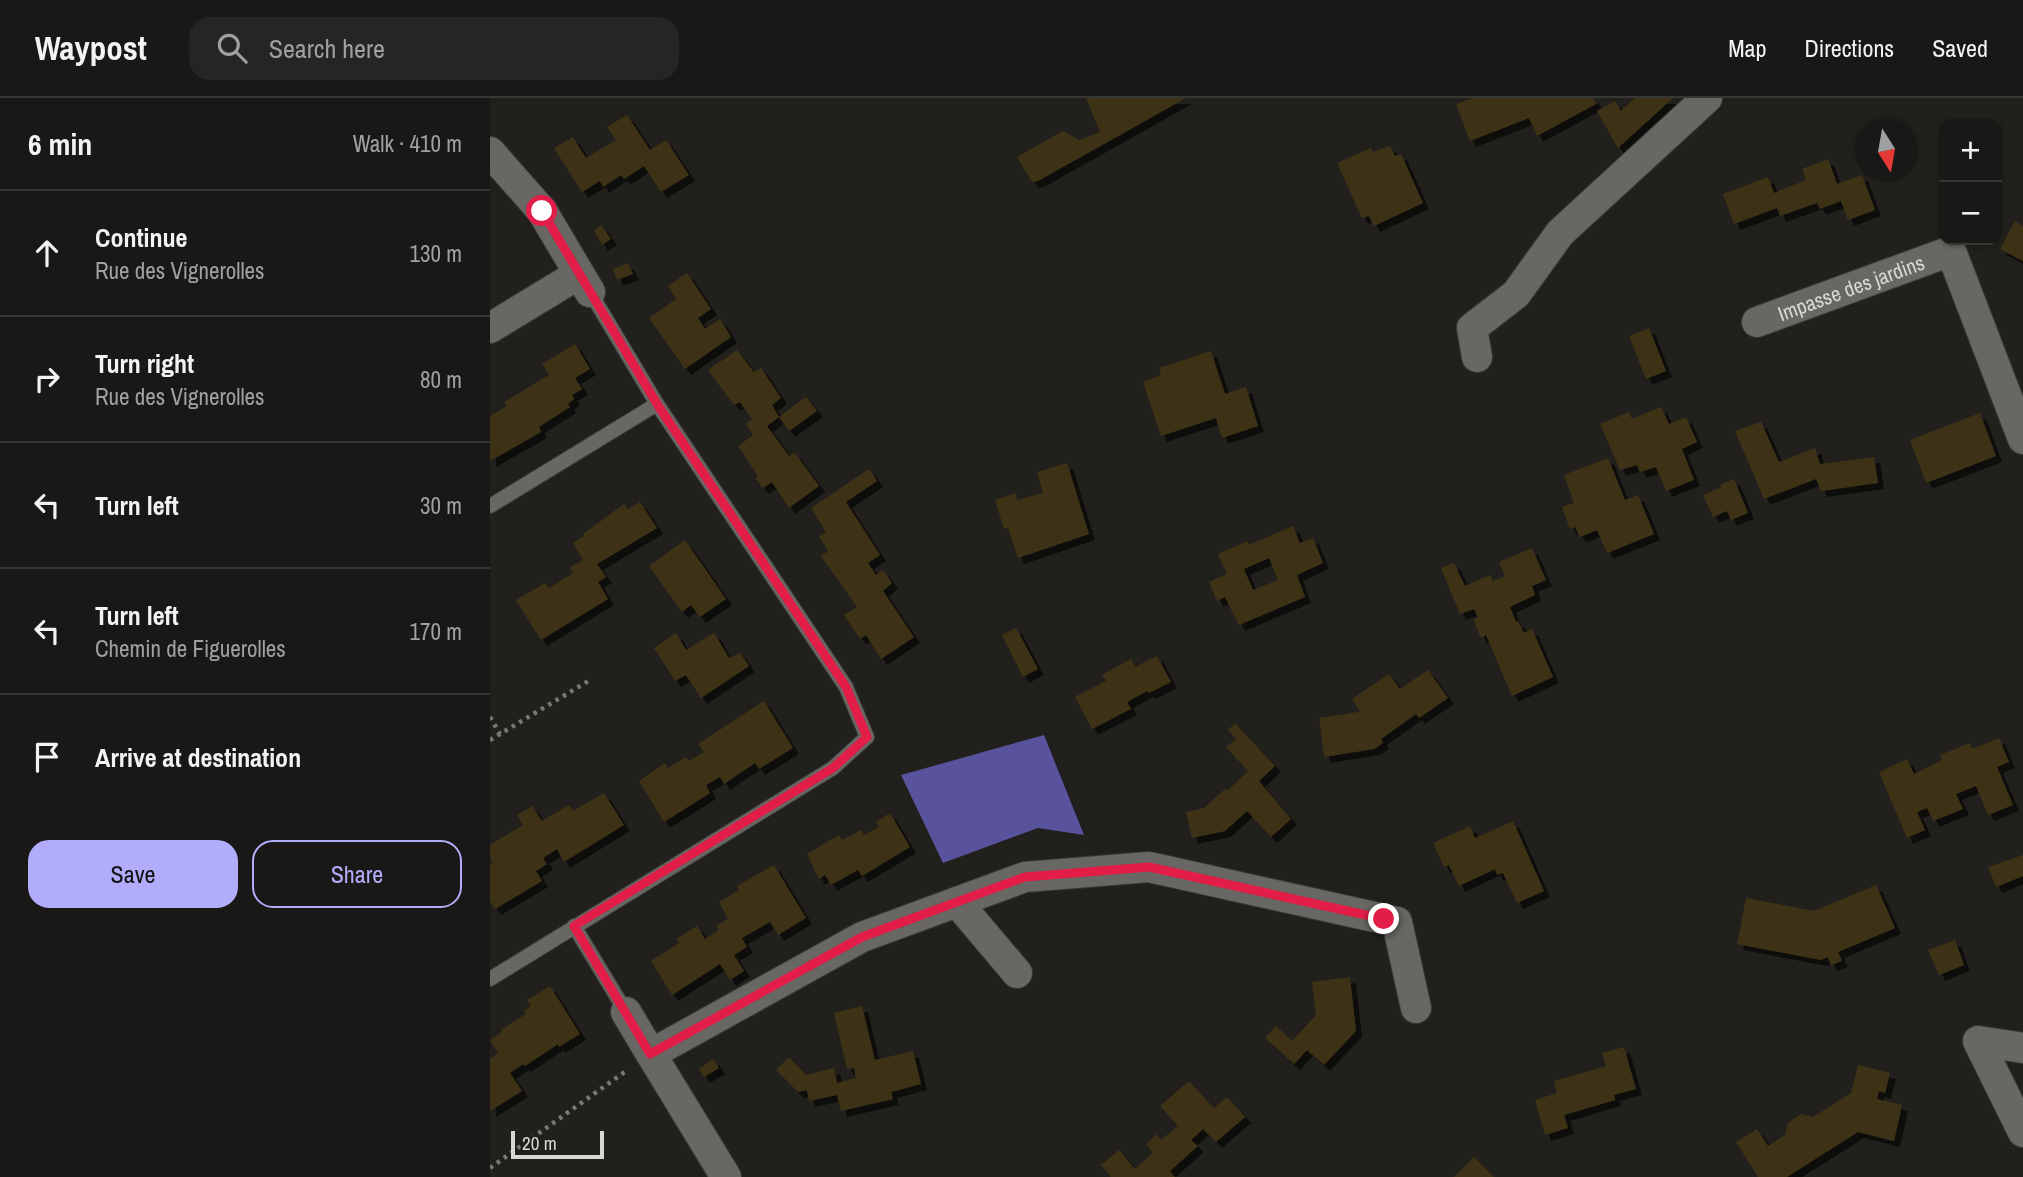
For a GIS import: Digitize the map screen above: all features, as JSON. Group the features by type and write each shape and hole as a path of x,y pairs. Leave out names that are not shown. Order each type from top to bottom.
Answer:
{"street":[{"path":"1477,357 1472,328 1516,293 1560,233 1707,98"},
{"path":"490,328 584,283 542,211 491,154"},
{"name":"Impasse des jardins","path":"1757,322 1951,251 2023,439"},
{"path":"650,1054 862,937 1025,877 1149,867 1397,922 1416,1008"},
{"path":"957,902 1017,974"},
{"path":"625,1012 726,1177"},
{"path":"2023,1048 1979,1041 2023,1132"}],"lane":[{"path":"490,979 833,768 867,737 846,687 657,404 584,283"},
{"path":"490,506 657,404"},
{"path":"574,926 625,1012"}],"path":[{"path":"490,740 590,680"},
{"path":"490,717 500,734"},
{"path":"490,1168 650,1054"}],"shaded area":[{"path":"1044,735 1084,835 1038,828 943,863 901,775"}],"building":[{"path":"1086,98 1186,98 1032,182 1017,157 1063,131 1079,140 1100,132"},
{"path":"1473,98 1593,98 1596,104 1537,136 1529,118 1470,141 1456,104"},
{"path":"1635,98 1673,98 1618,148 1597,111 1615,101 1621,111"},
{"path":"627,115 650,150 666,140 689,175 661,192 644,166 624,179 621,175 603,187 600,181 582,192 554,148 573,137 586,158 616,140 607,127"},
{"path":"1390,146 1395,156 1401,154 1423,203 1374,226 1369,216 1362,218 1337,163 1371,148 1373,152"},
{"path":"1828,159 1837,184 1855,178 1855,182 1865,182 1875,210 1848,220 1841,201 1820,209 1817,203 1780,216 1777,208 1734,224 1723,194 1768,177 1774,193 1806,180 1802,169"},
{"path":"2015,221 2023,226 2023,261 2000,249"},
{"path":"601,225 611,239 602,245 594,231"},
{"path":"628,263 633,274 617,280 613,269"},
{"path":"687,273 711,309 698,318 705,329 720,319 731,337 685,369 649,318 676,299 668,286"},
{"path":"1649,328 1666,371 1646,379 1629,336"},
{"path":"575,344 590,369 575,378 582,389 572,395 574,399 568,404 570,407 539,427 541,432 490,461 490,416 507,406 504,402 549,375 542,364"},
{"path":"737,350 754,372 761,368 781,398 772,405 779,417 767,426 789,456 795,453 819,486 789,508 772,482 763,488 755,478 758,476 738,446 753,435 746,424 752,419 740,402 734,405 708,370"},
{"path":"1211,351 1225,394 1246,387 1258,426 1222,438 1216,418 1161,436 1143,382 1161,375 1159,368"},
{"path":"806,397 817,411 789,431 779,417"},
{"path":"1661,407 1669,424 1686,417 1697,442 1682,449 1694,480 1666,491 1656,467 1640,472 1637,465 1620,470 1600,424 1629,412 1632,419"},
{"path":"1980,413 1996,456 1926,483 1910,440"},
{"path":"1761,422 1779,462 1815,448 1820,464 1874,457 1878,483 1821,491 1816,479 1764,499 1735,431"},
{"path":"1608,458 1625,500 1638,495 1654,534 1607,553 1597,530 1580,537 1575,527 1570,529 1562,507 1574,503 1564,475"},
{"path":"1067,463 1089,534 1018,558 1008,528 1004,529 995,500 1016,493 1017,500 1043,493 1037,472"},
{"path":"869,469 877,481 846,502 880,555 868,563 876,575 883,570 892,583 883,591 914,637 881,659 866,635 860,639 844,615 857,607 821,556 828,551 819,536 826,532 811,508"},
{"path":"1734,479 1748,513 1731,520 1727,511 1713,517 1703,495"},
{"path":"640,502 657,528 597,564 606,577 598,582 608,599 541,640 516,600 545,583 549,588 573,573 570,567 583,560 573,543 624,504 628,509"},
{"path":"1293,526 1300,543 1313,538 1323,563 1297,575 1305,597 1239,625 1225,597 1217,601 1209,582 1227,574 1218,554 1247,541 1249,545","holes":["1269,558 1278,580 1253,590 1244,569"]},
{"path":"685,540 726,599 700,617 691,605 682,612 649,566"},
{"path":"1532,548 1546,580 1532,586 1535,595 1510,607 1524,633 1532,629 1553,677 1512,696 1486,635 1481,638 1473,619 1478,618 1474,609 1460,614 1441,568 1454,563 1465,586 1490,575 1493,581 1505,576 1499,562"},
{"path":"1016,628 1038,669 1023,677 1002,635"},
{"path":"676,633 686,650 714,633 729,658 740,653 749,666 701,698 686,675 675,681 654,648"},
{"path":"1157,656 1171,682 1127,702 1131,709 1092,729 1075,697 1106,681 1102,675 1131,659 1135,667"},
{"path":"1428,670 1448,698 1419,718 1416,714 1381,739 1383,743 1374,749 1324,757 1319,718 1360,711 1352,699 1389,674 1400,689"},
{"path":"764,701 793,748 759,769 755,763 724,784 720,777 706,785 710,793 664,822 639,781 665,763 668,768 686,757 689,761 704,752 698,744"},
{"path":"1235,723 1275,766 1259,781 1291,819 1271,837 1247,811 1225,831 1192,838 1186,812 1204,808 1248,771 1226,747 1236,739 1228,730"},
{"path":"1999,738 2009,762 1997,767 2013,805 1988,815 1976,786 1956,794 1963,809 1933,821 1927,808 1917,812 1925,830 1907,838 1879,772 1907,759 1914,774 1942,760 1940,755 1970,743 1972,749"},
{"path":"604,793 624,825 564,862 557,849 543,858 547,864 536,871 542,881 495,909 490,901 490,864 493,862 490,858 490,845 523,825 517,815 532,806 542,821 569,805 573,811"},
{"path":"890,813 910,847 862,876 858,870 831,885 825,875 819,879 807,854 839,835 842,840 861,830 864,835 879,827 876,822"},
{"path":"1513,821 1544,891 1517,903 1503,873 1497,875 1495,869 1459,886 1449,865 1444,867 1433,843 1470,826 1475,838"},
{"path":"2023,855 2023,876 1996,887 1988,867"},
{"path":"774,865 806,918 778,935 770,922 742,938 747,947 734,955 744,971 730,980 720,964 672,995 651,961 679,943 676,939 697,926 705,939 719,930 716,926 728,919 719,902 739,890 737,886"},
{"path":"1876,885 1895,928 1838,952 1842,961 1831,965 1828,957 1821,960 1737,944 1746,898 1814,911"},
{"path":"1955,940 1964,965 1939,975 1928,950"},
{"path":"1350,977 1356,1031 1324,1065 1307,1050 1294,1064 1265,1038 1276,1026 1292,1041 1316,1015 1312,982"},
{"path":"550,986 580,1034 510,1073 522,1091 490,1111 490,1059 498,1053 490,1040 526,1014 524,1011 531,1006 527,1000"},
{"path":"862,1006 875,1060 913,1051 921,1084 891,1092 893,1099 841,1111 837,1095 809,1101 807,1090 798,1092 776,1070 789,1057 806,1075 834,1068 837,1083 856,1078 854,1068 847,1069 834,1013"},
{"path":"1624,1047 1636,1089 1614,1095 1615,1100 1564,1115 1568,1128 1545,1135 1535,1100 1557,1093 1554,1081 1606,1066 1602,1053"},
{"path":"713,1059 719,1068 704,1077 699,1069"},
{"path":"1858,1065 1890,1073 1885,1093 1879,1091 1877,1099 1902,1105 1894,1141 1858,1132 1787,1177 1758,1177 1736,1142 1757,1129 1768,1146 1785,1135 1788,1123 1801,1114 1813,1117 1851,1093"},
{"path":"1189,1081 1214,1108 1227,1097 1245,1117 1216,1142 1203,1129 1191,1140 1198,1146 1170,1171 1175,1177 1111,1177 1101,1165 1119,1150 1135,1169 1153,1153 1146,1144 1157,1134 1161,1140 1178,1126 1160,1106"},
{"path":"1474,1157 1494,1177 1454,1177"}],"route":[{"path":"542,211 657,404 846,687 867,737 833,768 574,926 650,1054 862,937 1025,877 1149,867 1384,919"}]}
